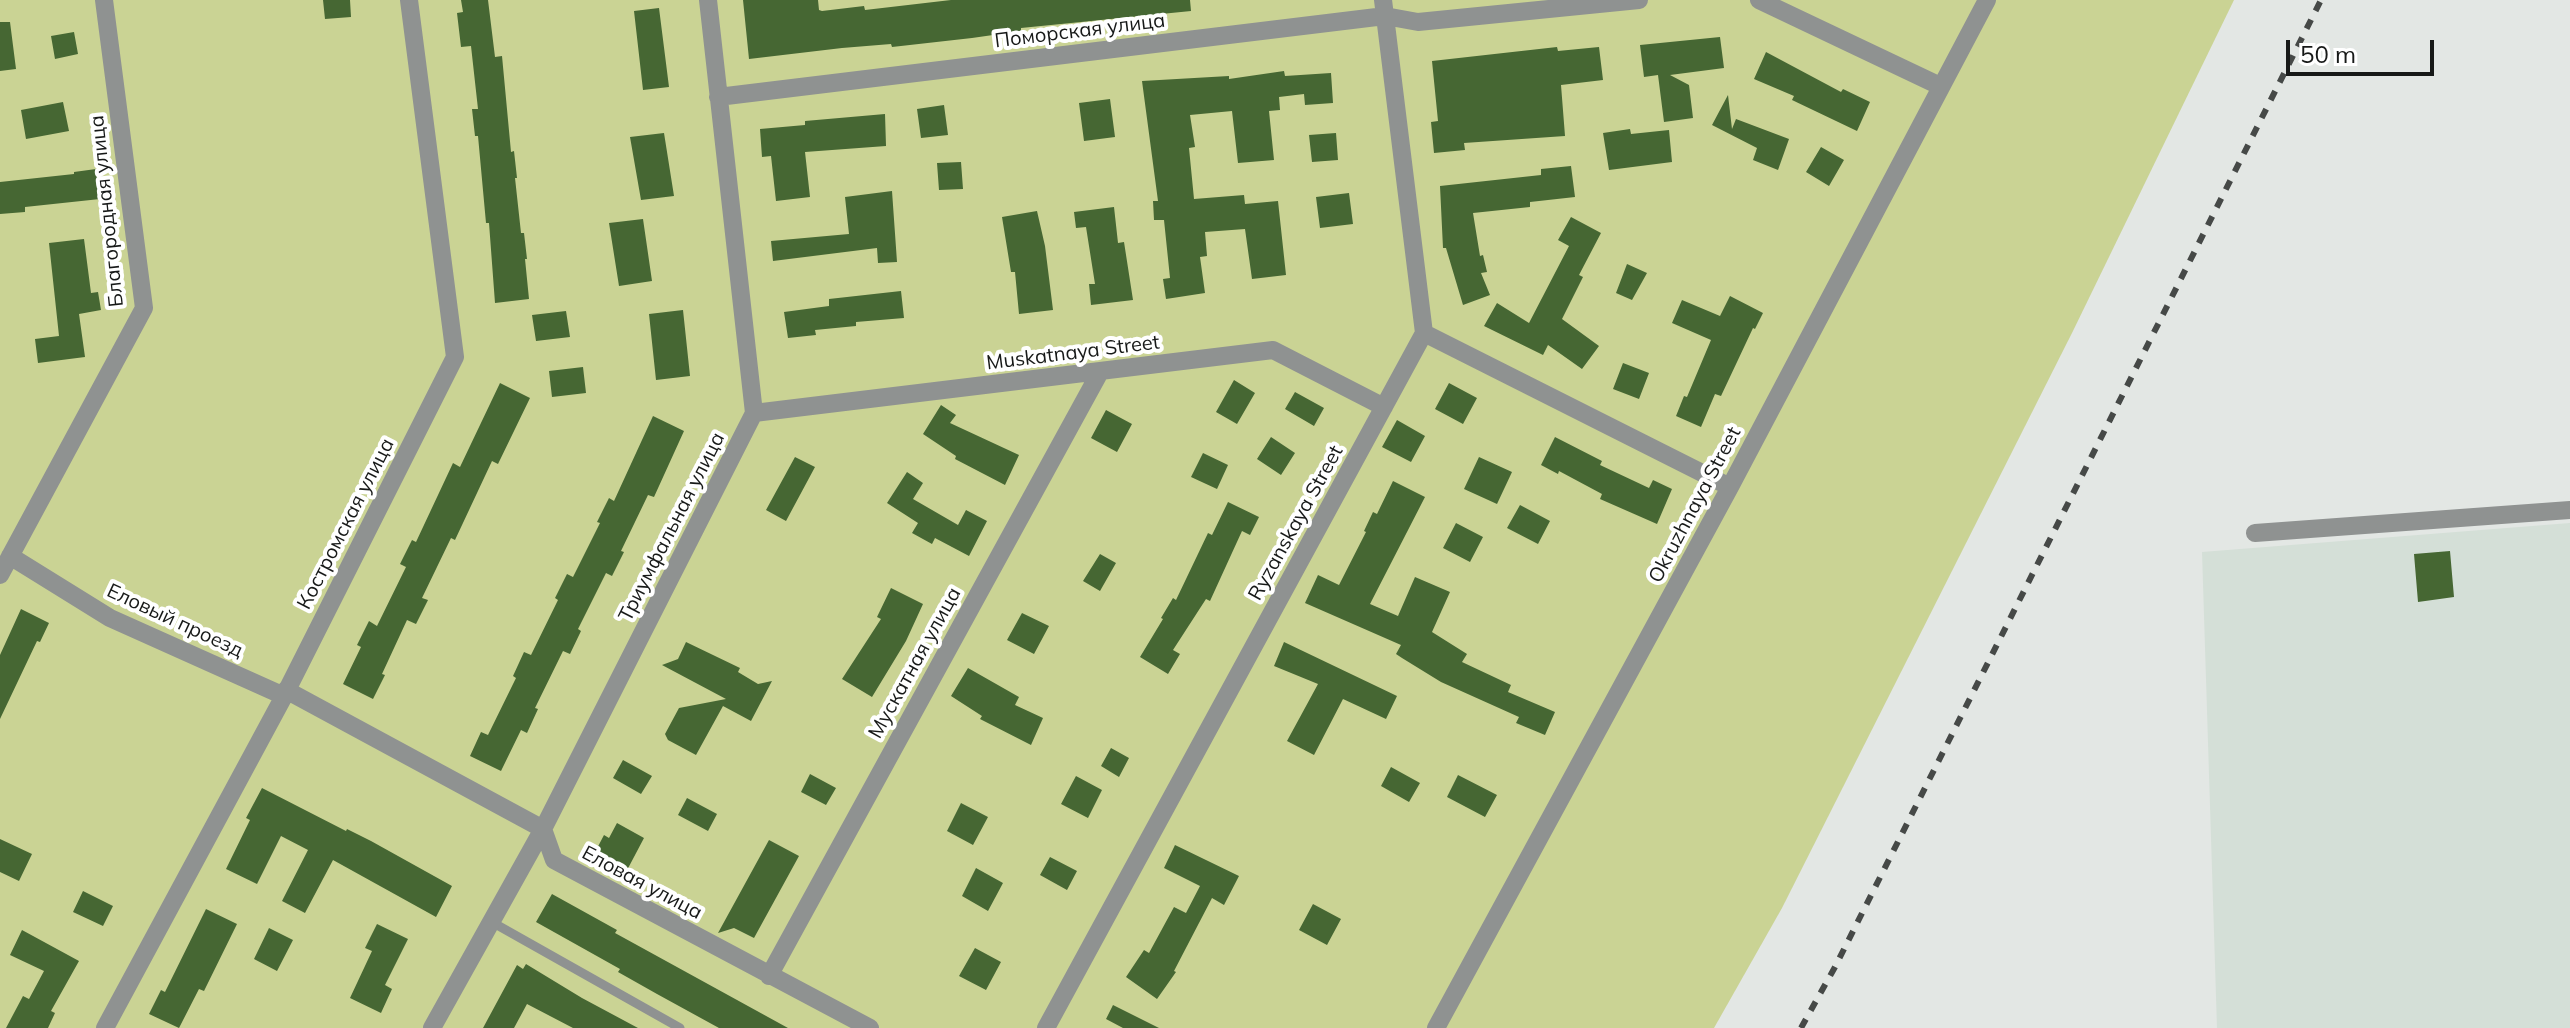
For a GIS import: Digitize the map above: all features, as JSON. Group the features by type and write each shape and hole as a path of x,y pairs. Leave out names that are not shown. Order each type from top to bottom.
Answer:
{"street":[{"name":"Благородная улица","path":"0,575 144,308 104,0"},
{"name":"Костромская улица","path":"105,1028 285,693 455,357 409,0"},
{"path":"708,0 754,413"},
{"name":"Поморская улица","path":"718,97 1384,8 1418,22 1564,4 1639,0"},
{"path":"1759,0 1940,86"},
{"name":"Okruzhnaya Street","path":"1436,1028 1730,487 1987,0"},
{"path":"1384,8 1424,333 1730,487"},
{"name":"Ryzanskaya Street","path":"1046,1028 1424,333"},
{"name":"Muskatnaya Street","path":"754,413 1273,350 1384,407"},
{"name":"Мускатная улица","path":"769,976 1100,372"},
{"name":"Триумфальная улица","path":"432,1028 543,829 754,413"},
{"path":"2255,533 2570,510"},
{"name":"Еловый проезд","path":"10,556 110,618 285,693"},
{"path":"285,693 543,829"},
{"name":"Еловая улица","path":"543,829 554,860 870,1028"}],"lane":[{"path":"490,921 680,1028"}],"shaded area":[{"path":"2570,523 2570,1028 2217,1028 2202,552"}],"green space":[{"path":"0,0 2234,0 2072,333 1782,908 1714,1028 0,1028"}],"building":[{"path":"323,0 350,0 351,17 325,19"},
{"path":"461,0 488,0 495,57 502,56 511,152 514,151 521,233 524,233 527,259 529,299 495,303 489,223 486,223 478,136 475,136 472,109 478,109 471,46 461,47 457,13 463,12"},
{"path":"743,0 818,0 819,10 822,11 864,6 865,10 951,0 1190,0 1191,11 1021,28 1021,31 892,47 891,44 842,48 749,59"},
{"path":"659,8 669,87 643,90 634,11"},
{"path":"0,22 10,22 16,69 0,71"},
{"path":"74,32 78,54 55,59 51,36"},
{"path":"1720,37 1724,68 1670,75 1689,85 1693,118 1664,122 1658,75 1644,77 1640,45"},
{"path":"1557,47 1558,51 1599,47 1603,80 1561,85 1565,136 1464,143 1465,150 1434,153 1431,122 1438,121 1432,61"},
{"path":"1766,52 1841,92 1843,89 1870,102 1857,131 1792,100 1794,96 1754,79"},
{"path":"1284,71 1285,76 1331,73 1333,103 1305,105 1304,94 1279,97 1280,110 1269,111 1274,160 1238,163 1232,111 1190,115 1195,147 1189,148 1194,199 1244,195 1245,204 1278,201 1286,275 1252,279 1245,229 1205,232 1207,256 1200,257 1205,293 1166,299 1163,279 1170,278 1164,220 1154,220 1153,201 1158,201 1142,81 1229,76 1229,79"},
{"path":"1728,95 1732,129 1736,119 1789,139 1778,170 1753,160 1757,148 1712,125"},
{"path":"1110,99 1115,137 1084,141 1079,103"},
{"path":"63,102 69,131 26,139 21,110"},
{"path":"944,105 948,135 921,138 917,109"},
{"path":"885,114 886,146 805,152 810,197 776,201 771,156 762,157 760,129 805,125 805,121"},
{"path":"1630,129 1631,134 1669,130 1672,162 1609,170 1603,133"},
{"path":"664,133 674,196 641,200 630,137"},
{"path":"1336,133 1338,160 1312,162 1309,135"},
{"path":"1821,147 1844,160 1829,186 1806,172"},
{"path":"961,162 963,189 939,190 937,163"},
{"path":"1571,166 1575,197 1530,202 1530,207 1473,213 1480,256 1483,255 1487,272 1481,273 1490,295 1463,305 1446,248 1443,248 1440,186 1541,175 1541,169"},
{"path":"96,169 100,199 25,207 25,212 0,214 0,182"},
{"path":"892,191 897,262 878,263 877,248 773,261 771,241 849,234 845,197"},
{"path":"1349,193 1353,224 1320,228 1316,197"},
{"path":"1114,207 1118,243 1124,242 1133,300 1091,305 1089,284 1095,284 1086,227 1076,228 1074,212"},
{"path":"1037,211 1053,310 1019,314 1015,272 1011,272 1002,217"},
{"path":"1571,217 1601,233 1579,275 1583,277 1562,319 1599,346 1582,369 1548,345 1543,355 1484,326 1497,303 1529,323 1569,246 1558,240"},
{"path":"643,219 652,281 619,286 609,223"},
{"path":"84,239 91,293 98,292 101,310 79,314 85,357 38,363 35,339 59,336 49,243"},
{"path":"1627,264 1647,273 1632,300 1616,293"},
{"path":"901,291 904,318 856,322 856,326 815,330 816,335 788,338 784,312 829,306 829,299"},
{"path":"1730,296 1763,313 1721,396 1715,394 1701,427 1676,416 1711,340 1672,323 1682,300 1720,316"},
{"path":"683,310 690,376 656,380 649,314"},
{"path":"566,311 570,337 536,341 532,315"},
{"path":"1623,363 1649,373 1639,399 1613,389"},
{"path":"583,367 586,393 552,397 549,371"},
{"path":"1234,380 1255,393 1237,424 1216,412"},
{"path":"500,383 530,398 498,464 492,461 455,540 451,538 422,598 428,600 416,624 407,620 373,699 343,684 361,647 357,645 369,621 377,626 406,567 400,564 412,540 416,542 453,463 460,467"},
{"path":"1449,383 1477,398 1463,424 1435,409"},
{"path":"1295,392 1324,408 1314,426 1285,409"},
{"path":"941,405 956,415 950,423 1019,455 1005,485 955,459 956,456 923,434"},
{"path":"1106,410 1132,424 1117,452 1091,438"},
{"path":"653,416 684,431 654,497 648,495 612,576 606,573 578,629 581,631 570,654 563,651 535,708 538,709 527,733 521,730 501,771 470,756 481,732 488,735 516,678 513,676 524,652 531,655 558,600 555,598 567,574 573,577 609,498 614,501"},
{"path":"1397,420 1425,436 1411,462 1382,447"},
{"path":"1271,437 1295,453 1281,475 1257,459"},
{"path":"1555,437 1602,461 1600,465 1649,488 1653,480 1672,489 1657,524 1600,499 1602,494 1541,465"},
{"path":"1203,453 1228,465 1217,489 1191,477"},
{"path":"795,457 815,467 786,521 766,510"},
{"path":"1479,457 1512,472 1497,504 1464,489"},
{"path":"907,472 923,483 913,499 958,525 966,510 987,521 969,556 935,538 932,544 912,533 918,523 887,503"},
{"path":"1393,481 1425,497 1370,604 1398,616 1415,577 1450,592 1432,632 1467,654 1462,662 1511,685 1508,692 1555,712 1545,735 1516,723 1519,717 1441,682 1402,658 1396,654 1401,645 1305,603 1318,575 1339,585 1373,512 1377,514"},
{"path":"1228,502 1259,517 1250,535 1242,531 1210,601 1206,599 1173,650 1180,654 1168,674 1140,657 1173,598 1176,600 1208,533 1212,535"},
{"path":"1520,505 1550,521 1538,544 1507,528"},
{"path":"1456,523 1483,537 1470,562 1443,548"},
{"path":"2450,551 2454,597 2418,602 2414,554"},
{"path":"1100,554 1116,563 1100,591 1083,581"},
{"path":"891,588 923,604 906,641 872,697 842,679 881,619 877,617"},
{"path":"21,609 49,623 40,642 37,641 0,719 0,655"},
{"path":"1022,613 1049,626 1034,654 1007,640"},
{"path":"686,642 740,668 738,672 758,684 772,681 751,721 723,706 696,755 668,740 665,734 679,708 726,699 662,665 678,659"},
{"path":"1284,642 1397,696 1386,719 1343,699 1314,755 1287,741 1318,684 1274,666"},
{"path":"968,668 1019,697 1015,705 1043,718 1031,745 980,719 982,716 951,696"},
{"path":"1111,748 1129,758 1119,777 1101,766"},
{"path":"623,760 652,776 641,794 613,778"},
{"path":"1391,767 1420,783 1409,802 1381,786"},
{"path":"810,774 836,788 826,805 801,792"},
{"path":"1458,775 1497,795 1485,817 1447,797"},
{"path":"1076,776 1102,790 1088,818 1061,804"},
{"path":"262,788 371,841 452,886 436,917 333,860 305,913 282,901 308,850 281,836 257,884 226,869 250,820 246,818"},
{"path":"687,798 717,814 708,831 678,815"},
{"path":"961,803 988,817 973,845 947,831"},
{"path":"617,823 644,838 625,874 593,856 604,835 609,838"},
{"path":"0,839 32,854 19,881 0,872"},
{"path":"769,840 799,856 754,938 734,928 718,933"},
{"path":"1175,845 1239,876 1224,905 1212,898 1176,972 1157,999 1126,977 1144,950 1149,953 1174,907 1186,913 1200,886 1164,868"},
{"path":"1050,857 1077,871 1067,890 1040,875"},
{"path":"976,868 1003,883 988,911 962,896"},
{"path":"83,891 113,906 103,926 73,912"},
{"path":"552,894 617,930 615,933 788,1028 719,1028 618,972 620,969 536,922"},
{"path":"1313,904 1341,919 1327,945 1299,930"},
{"path":"206,909 237,924 204,991 199,989 179,1028 149,1014 161,990 165,992"},
{"path":"377,924 408,939 385,985 392,989 381,1013 350,998 372,951 365,948"},
{"path":"269,928 293,940 277,971 254,959"},
{"path":"22,930 79,961 51,1011 55,1013 48,1028 6,1028 23,996 29,999 44,971 10,955"},
{"path":"975,948 1001,962 986,990 959,976"},
{"path":"526,964 638,1028 573,1028 527,1004 514,1028 483,1028 517,965 523,969"},
{"path":"1113,1005 1159,1028 1123,1028 1106,1019"}],"railway":[{"path":"1801,1028 1835,967 2321,0"}]}
